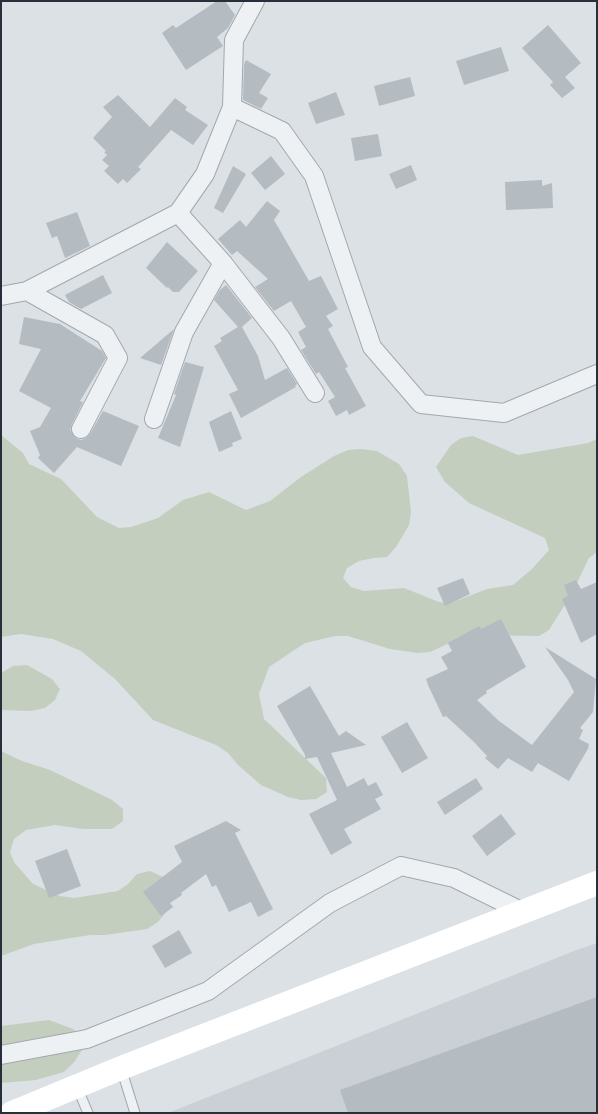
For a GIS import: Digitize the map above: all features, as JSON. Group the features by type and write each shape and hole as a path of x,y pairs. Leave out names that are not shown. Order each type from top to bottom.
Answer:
{"main road":[{"path":"12,1113 121,1068 597,883"}],"street":[{"path":"1,296 27,291 178,213 205,174 232,107 234,40 255,1"},
{"path":"232,107 282,131 314,176 372,347 421,404 504,413 597,374"},
{"path":"178,213 223,263 281,338 315,393"},
{"path":"154,419 184,332 223,263"},
{"path":"27,291 105,334 118,358 81,429"},
{"path":"1,1055 87,1039 208,991 330,903 401,866 454,878 523,912"}],"lane":[{"path":"121,1068 135,1113"},
{"path":"77,1087 88,1113"}],"shaded area":[{"path":"597,943 597,1113 168,1113 574,951"}],"green space":[{"path":"1,435 23,453 29,464 61,479 97,517 119,528 131,527 158,518 183,500 209,492 246,510 270,501 301,477 334,456 348,450 377,451 399,464 407,476 411,512 409,525 396,547 387,557 359,561 347,568 343,578 351,587 364,591 404,588 439,602 451,603 487,589 513,585 532,569 549,550 545,538 469,503 445,482 436,467 451,445 461,438 473,436 518,455 588,443 597,439 597,552 589,558 571,595 549,630 539,636 467,635 430,652 418,653 390,649 348,636 335,636 305,643 269,667 259,694 264,719 326,778 327,792 316,799 301,800 288,797 261,785 238,765 228,753 216,745 153,720 115,679 81,651 53,639 21,634 1,637"},
{"path":"27,665 52,679 60,689 55,700 45,708 30,711 1,710 1,673 13,666"},
{"path":"1,751 22,761 50,770 112,800 123,809 123,821 112,829 83,829 55,825 26,830 14,839 10,852 14,862 33,884 60,896 74,898 118,891 137,874 150,871 163,877 167,911 158,922 147,929 105,935 90,935 34,944 1,956"},
{"path":"49,1020 73,1029 82,1037 82,1050 75,1061 64,1072 36,1080 1,1083 1,1026"}],"building":[{"path":"217,1 225,1 235,15 228,28 217,37 223,46 186,70 162,33 173,25 176,28"},
{"path":"548,25 581,63 565,77 575,88 562,98 550,85 553,82 522,48"},
{"path":"501,47 509,71 464,85 456,61"},
{"path":"246,60 271,74 259,93 268,98 261,109 243,100 244,64"},
{"path":"410,77 415,96 379,106 374,86"},
{"path":"336,92 345,115 316,124 308,103"},
{"path":"118,95 150,127 175,98 187,107 185,110 208,125 193,145 171,130 138,167 141,169 127,183 123,179 118,184 104,171 109,166 102,160 107,155 104,152 106,151 93,138 112,117 103,107"},
{"path":"378,134 382,156 355,161 351,138"},
{"path":"271,156 285,174 265,190 251,173"},
{"path":"411,165 417,180 396,189 389,174"},
{"path":"233,166 246,174 223,213 214,208"},
{"path":"542,180 542,186 552,183 553,208 506,210 505,182"},
{"path":"267,201 280,211 274,220 309,281 321,276 338,309 326,316 333,326 328,329 348,367 345,368 366,406 349,415 347,410 336,416 328,401 335,397 319,372 316,374 301,350 306,347 298,332 306,327 291,301 274,311 255,287 268,279 237,251 232,255 218,239 240,220 246,227"},
{"path":"77,212 90,246 65,258 57,236 52,238 46,223"},
{"path":"167,242 198,271 179,292 173,292 167,288 146,268"},
{"path":"103,275 112,293 81,309 69,302 65,295"},
{"path":"226,285 252,318 242,327 258,356 265,380 287,368 297,384 296,387 241,418 229,394 238,390 214,346 222,341 220,338 238,327 214,300 220,290"},
{"path":"24,317 60,324 102,351 106,358 80,401 83,402 70,430 76,438 81,440 86,438 103,411 139,426 121,466 77,447 54,473 38,458 40,455 30,431 40,427 51,408 19,391 41,349 19,344"},
{"path":"174,329 161,365 140,358"},
{"path":"185,362 204,367 180,447 158,438 176,395 174,394"},
{"path":"231,411 242,439 232,443 233,446 219,452 209,422"},
{"path":"463,578 470,594 445,606 437,588"},
{"path":"576,580 581,589 597,582 597,634 581,643 562,599 568,596 564,585"},
{"path":"501,619 526,667 486,691 487,693 477,700 499,721 532,745 574,692 545,647 596,679 593,712 580,728 583,730 579,739 589,744 589,747 569,781 538,763 532,772 508,758 498,769 485,758 487,756 474,742 446,716 443,717 428,685 426,679 448,669 441,657 452,651 448,643 479,626 481,629"},
{"path":"310,686 339,736 346,731 366,745 331,753 347,787 364,778 368,786 376,782 383,795 375,799 381,809 344,829 352,843 331,855 309,814 337,800 317,757 305,759 305,755 277,706"},
{"path":"407,722 428,758 402,773 381,737"},
{"path":"476,778 483,789 445,815 437,802"},
{"path":"501,814 516,834 487,856 472,836"},
{"path":"226,821 241,830 235,833 273,909 258,917 251,902 229,912 216,885 212,887 206,874 170,903 173,907 161,916 143,892 182,862 174,846"},
{"path":"67,849 81,886 49,898 35,861"},
{"path":"179,930 192,953 165,968 152,946"},
{"path":"597,997 597,1113 348,1113 340,1090"}]}
